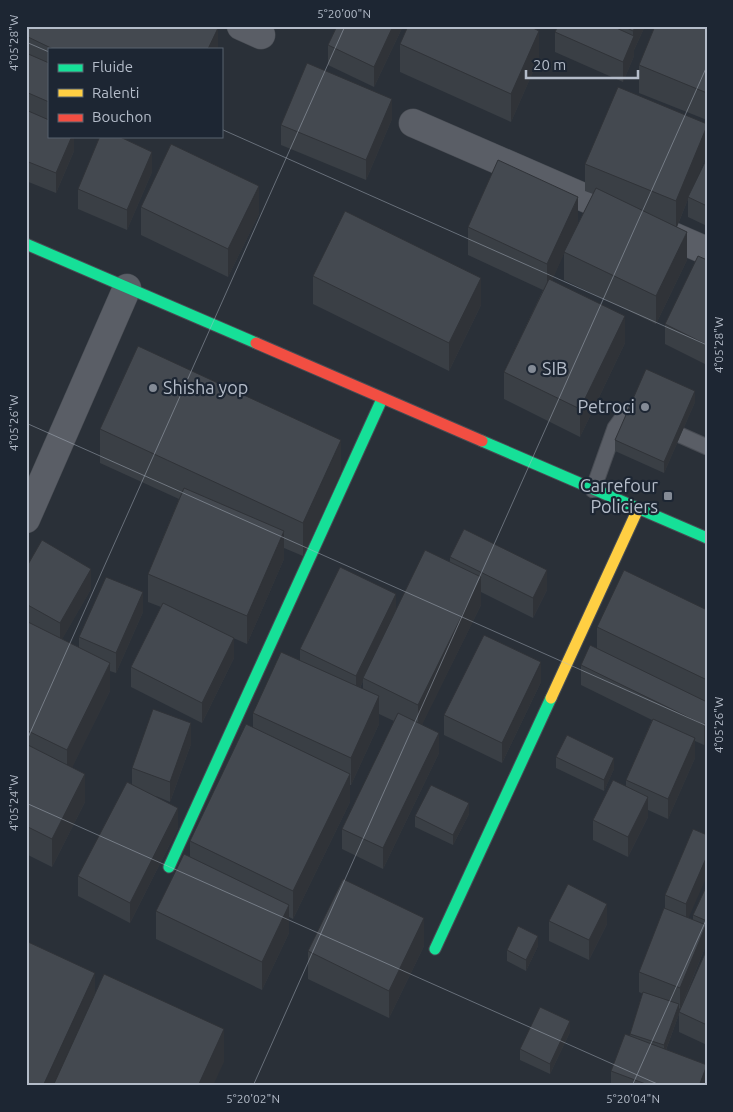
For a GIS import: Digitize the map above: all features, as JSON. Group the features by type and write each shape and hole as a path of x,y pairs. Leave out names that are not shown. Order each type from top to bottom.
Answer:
{"street":[{"path":"413,123 707,251"},
{"path":"26,244 707,538"},
{"path":"26,518 127,288"},
{"path":"168,867 382,399"},
{"path":"434,949 638,509"}],"lane":[{"path":"593,490 615,428 623,417 632,412"},
{"path":"680,435 707,447"}],"building":[{"path":"26,26 214,26 218,28 208,48 51,48 26,36"},
{"path":"337,26 393,26 374,67 328,45"},
{"path":"408,26 529,26 539,31 511,94 400,44"},
{"path":"558,26 612,26 634,36 623,62 555,32"},
{"path":"623,26 636,26 633,31"},
{"path":"655,26 707,26 707,93 639,65"},
{"path":"26,53 48,63 48,102 26,92"},
{"path":"307,63 392,99 366,160 281,125"},
{"path":"618,87 707,124 676,201 585,164"},
{"path":"26,110 48,120 48,138 71,138 56,173 26,161"},
{"path":"99,138 122,138 152,152 127,210 78,189"},
{"path":"171,144 259,186 228,249 141,207"},
{"path":"498,160 578,197 547,264 468,227"},
{"path":"707,160 707,206 688,197"},
{"path":"596,188 687,232 656,296 564,252"},
{"path":"345,211 481,278 449,343 313,276"},
{"path":"698,256 707,260 707,345 665,324"},
{"path":"549,279 625,316 580,409 504,372"},
{"path":"138,346 341,440 303,523 100,429"},
{"path":"646,369 695,391 664,462 615,440"},
{"path":"184,488 284,531 247,616 148,574"},
{"path":"464,529 547,570 533,598 450,557"},
{"path":"42,540 91,569 60,623 26,604 26,568"},
{"path":"425,550 481,577 418,705 363,678"},
{"path":"340,567 396,594 356,676 300,649"},
{"path":"624,570 707,610 707,680 597,627"},
{"path":"106,577 143,592 116,653 79,637"},
{"path":"163,603 234,638 202,703 131,667"},
{"path":"26,621 110,663 67,750 26,730"},
{"path":"484,635 541,662 502,743 444,715"},
{"path":"590,645 707,702 707,720 704,725 581,665"},
{"path":"281,652 379,696 351,758 253,713"},
{"path":"153,709 191,723 170,782 132,768"},
{"path":"398,713 439,733 383,848 342,829"},
{"path":"653,719 695,738 668,799 626,780"},
{"path":"246,724 350,774 293,891 190,841"},
{"path":"567,735 614,758 604,780 556,757"},
{"path":"26,744 85,774 52,839 26,826"},
{"path":"613,780 648,797 628,837 593,820"},
{"path":"127,782 178,808 130,903 78,876"},
{"path":"431,785 469,803 453,835 415,816"},
{"path":"693,829 707,835 707,856 686,904 665,895"},
{"path":"184,854 289,905 262,962 156,911"},
{"path":"343,879 424,918 389,991 308,951"},
{"path":"568,884 607,904 589,940 549,921"},
{"path":"707,885 707,921 693,915"},
{"path":"664,908 706,925 680,988 639,972"},
{"path":"518,926 538,936 526,960 507,950"},
{"path":"26,941 95,973 43,1086 26,1086"},
{"path":"707,949 707,1025 679,1012"},
{"path":"104,974 224,1029 198,1086 53,1086"},
{"path":"643,992 679,1004 664,1045 630,1034"},
{"path":"540,1007 570,1021 550,1064 520,1049"},
{"path":"625,1034 707,1065 699,1086 651,1086 611,1071"}],"traffic: fast":[{"path":"26,244 256,343"},
{"path":"169,867 382,399"},
{"path":"482,441 707,538"},
{"path":"435,949 551,698"}],"traffic: slow":[{"path":"551,698 638,509"}],"traffic: jam":[{"path":"256,343 482,441"}],"place":[{"name":"SIB","path":"532,369"},
{"name":"Shisha yop","path":"153,388"},
{"name":"Petroci","path":"645,407"},
{"name":"Carrefour Policiers","path":"668,496"}]}
